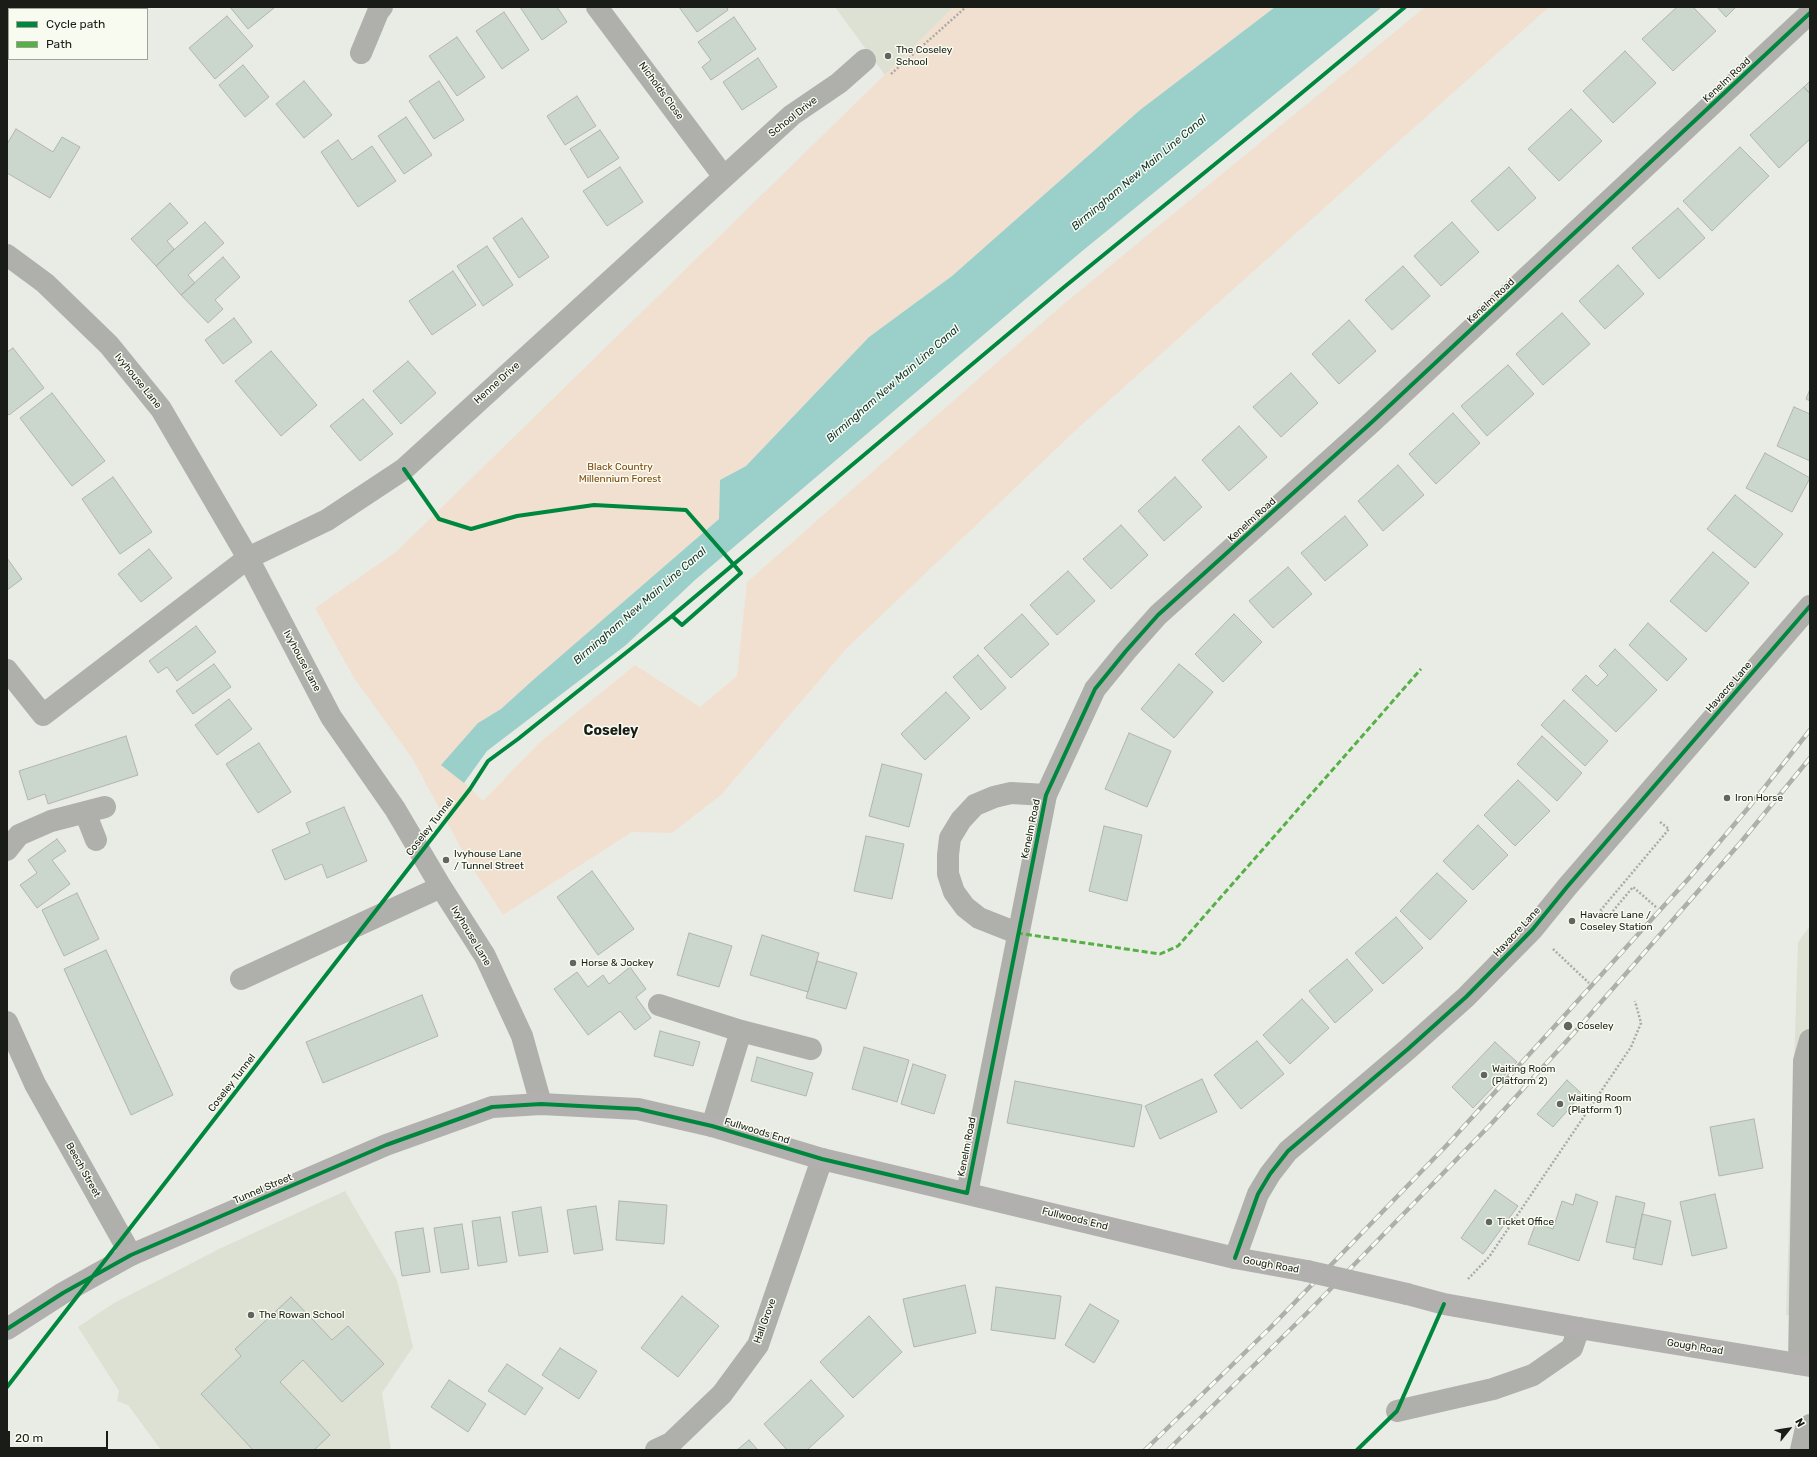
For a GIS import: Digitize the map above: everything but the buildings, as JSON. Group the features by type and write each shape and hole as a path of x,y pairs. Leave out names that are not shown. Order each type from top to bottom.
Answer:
{"main road":[{"name":"Fullwoods End","path":"541,1104 638,1109 712,1126 822,1159 1235,1258"},
{"name":"Tunnel Street","path":"7,1328 63,1293 131,1255 386,1145 492,1107 541,1104"},
{"name":"Gough Road","path":"1235,1258 1307,1271 1444,1304 1804,1365"}],"street":[{"name":"Nicholds Close","path":"597,7 724,177"},
{"path":"361,53 376,9"},
{"name":"Kenelm Road","path":"967,1193 1046,795 1095,689 1158,615 1372,422 1810,13"},
{"name":"School Drive","path":"724,177 792,115 839,83 865,60"},
{"name":"Henne Drive","path":"7,670 43,715 248,558 327,520 404,469 724,177"},
{"name":"Ivyhouse Lane","path":"7,255 45,283 110,345 161,409 248,558 331,717 395,810 441,887 485,956 522,1036 541,1104"},
{"name":"Havacre Lane","path":"1235,1258 1258,1194 1270,1174 1288,1151 1408,1050 1460,1003 1532,930 1567,887 1810,606"},
{"name":"Kenelm Road","path":"1018,933 980,918 965,907 954,892 948,874 950,838 961,820 975,805 994,797 1011,793 1046,795"},
{"path":"7,850 19,835 51,821 95,810 96,840"},
{"path":"241,979 441,887"},
{"path":"659,1005 741,1031 812,1049"},
{"name":"Beech Street","path":"7,1022 35,1084 131,1255"},
{"path":"712,1126 741,1031"},
{"path":"1804,1365 1804,1061 1810,1040"},
{"name":"Hall Grove","path":"656,1450 670,1443 722,1394 758,1345 822,1159"},
{"path":"1397,1411 1493,1389 1533,1375 1572,1348 1579,1328"},
{"path":"1801,1450 1806,1428 1810,1425"}],"path":[{"path":"886,79 966,7"},
{"path":"1656,818 1669,829 1600,910 1608,917 1633,887 1656,907"},
{"path":"1532,930 1589,983"},
{"path":"1444,1304 1490,1257 1631,1047 1641,1023 1636,1002"}],"shaded area":[{"name":"The Coseley School","path":"835,7 954,7 885,75"},
{"path":"1810,926 1810,1319 1786,1315 1798,942"},
{"name":"The Rowan School","path":"345,1191 397,1280 413,1347 382,1393 391,1450 161,1450 128,1405 117,1401 119,1391 78,1327 114,1303 219,1249"}],"green space":[{"name":"Black Country Millennium Forest","path":"954,7 1275,7 1140,110 952,276 869,337 746,466 720,480 719,519 501,709 478,723 454,770 483,801 539,743 635,665 700,707 737,676 747,582 1060,307 1425,7 1549,7 1076,430 847,648 721,795 672,833 632,832 503,915 468,861 412,758 354,678 315,608 396,552"}],"water":[{"name":"Birmingham New Main Line Canal","path":"1275,7 1382,7 1081,252 695,580 626,645 487,751 464,783 441,765 478,723 501,709 719,519 720,480 746,466 869,337 952,276 1140,110"}],"railway":[{"path":"1145,1450 1270,1328 1447,1145 1690,877 1749,807 1810,730"},
{"path":"1168,1450 1308,1312 1492,1123 1574,1033 1741,842 1810,758"}],"marked path":[{"path":"1017,933 1160,954 1178,946 1421,669"}],"cycle path":[{"name":"Coseley Tunnel","path":"7,1387 470,789 488,761 518,739 672,616 1063,288 1405,7"},
{"path":"7,1329 63,1293 131,1255 386,1145 492,1107 541,1104 638,1109 712,1126 822,1159 967,1193 1046,795 1095,689 1158,615 1372,422 1810,13"},
{"path":"404,469 439,519 471,529 517,516 594,505 686,510 741,573 682,625 672,616"},
{"path":"1235,1258 1258,1194 1270,1174 1288,1151 1408,1049 1466,997 1532,930 1567,887 1810,606"},
{"path":"1357,1450 1397,1411 1444,1304"}],"place":[{"name":"The Coseley School","path":"888,56"},
{"name":"Iron Horse","path":"1727,798"},
{"name":"Ivyhouse Lane / Tunnel Street","path":"446,860"},
{"name":"Havacre Lane / Coseley Station","path":"1572,921"},
{"name":"Horse & Jockey","path":"573,963"},
{"name":"Coseley","path":"1568,1026"},
{"name":"Waiting Room (Platform 2)","path":"1484,1075"},
{"name":"Waiting Room (Platform 1)","path":"1560,1104"},
{"name":"Ticket Office","path":"1489,1222"},
{"name":"The Rowan School","path":"251,1315"}],"district":[{"name":"Coseley","path":"611,731"}]}
